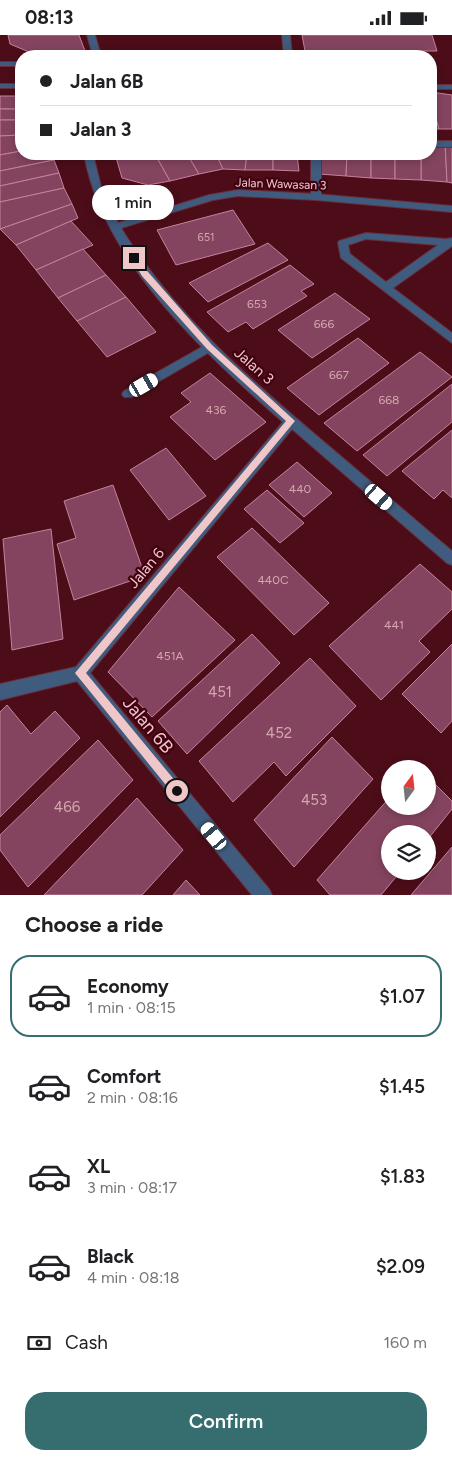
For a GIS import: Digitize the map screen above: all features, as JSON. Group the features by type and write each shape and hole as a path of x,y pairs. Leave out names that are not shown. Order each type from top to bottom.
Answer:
{"street":[{"path":"91,35 95,50"},
{"path":"286,35 287,50"},
{"path":"0,64 15,64"},
{"path":"0,85 15,86"},
{"path":"437,87 452,87"},
{"path":"437,145 452,144"},
{"name":"Jalan 3","path":"89,160 95,185 114,227 144,274 209,347 291,421 452,559"},
{"path":"316,160 316,197"},
{"name":"Jalan Wawasan 3","path":"114,227 212,197 229,194 262,193 452,209"},
{"path":"450,241 366,236 343,243 345,256 452,339"},
{"path":"386,288 450,241"},
{"path":"128,394 209,347"},
{"name":"Jalan 6","path":"80,673 291,421"},
{"path":"0,692 80,673"},
{"name":"Jalan 6B","path":"80,673 263,895"}],"building":[{"path":"8,35 79,35 85,50 24,50 10,44"},
{"path":"302,35 432,35 437,50 305,50"},
{"path":"437,93 452,95 452,129 439,129 437,122"},
{"path":"0,96 15,96 15,109 0,109"},
{"path":"0,109 15,109 15,120 0,120"},
{"path":"0,120 15,120 15,135 0,136"},
{"path":"15,135 15,152 0,155 0,136"},
{"path":"437,142 445,142 447,182 421,180 421,160 437,160"},
{"path":"445,142 452,142 452,183 447,182"},
{"path":"15,152 15,160 54,160 0,171 0,155"},
{"path":"54,160 59,173 0,186 0,171"},
{"path":"117,160 158,160 170,181 148,185 122,178"},
{"path":"158,160 191,160 199,174 170,181"},
{"path":"191,160 219,160 223,169 199,174"},
{"path":"219,160 246,160 245,170 223,169"},
{"path":"246,160 273,160 273,170 245,170"},
{"path":"273,160 298,160 299,171 273,170"},
{"path":"320,160 347,160 346,176 319,174"},
{"path":"347,160 371,160 371,178 346,176"},
{"path":"371,160 395,160 395,179 371,178"},
{"path":"395,160 421,160 421,180 395,179"},
{"path":"59,173 64,188 0,202 0,186"},
{"path":"64,188 72,204 0,229 0,202"},
{"path":"72,204 78,218 16,245 0,229"},
{"path":"233,210 255,244 176,265 157,230"},
{"path":"71,221 93,245 36,270 16,245"},
{"path":"268,243 288,260 208,302 189,283"},
{"path":"83,249 106,275 58,298 36,270"},
{"path":"290,265 314,284 301,291 307,296 253,329 246,322 228,332 207,312"},
{"path":"106,275 126,297 77,321 58,298"},
{"path":"335,293 370,319 312,358 278,330"},
{"path":"126,297 156,332 107,357 77,321"},
{"path":"358,338 389,363 319,415 287,388"},
{"path":"420,352 452,377 357,451 324,423"},
{"path":"210,373 266,422 215,460 170,417 191,402 181,393"},
{"path":"452,384 452,422 387,476 363,455"},
{"path":"452,430 452,498 443,490 434,499 402,471"},
{"path":"166,448 206,496 169,520 130,470"},
{"path":"297,462 332,493 304,517 269,485"},
{"path":"113,485 145,576 74,600 57,544 76,538 64,501"},
{"path":"267,490 304,523 280,543 244,509"},
{"path":"252,528 329,603 294,635 217,557"},
{"path":"51,529 63,639 12,650 3,539"},
{"path":"420,564 452,592 452,609 419,641 430,652 381,700 329,646"},
{"path":"179,587 235,640 152,717 108,672"},
{"path":"252,634 280,663 187,754 158,721"},
{"path":"452,644 452,721 441,733 402,694"},
{"path":"310,658 356,706 286,776 274,762 233,802 199,761"},
{"path":"7,705 31,734 55,711 80,738 0,817 0,712"},
{"path":"332,737 373,779 294,867 254,820"},
{"path":"98,740 133,780 28,887 0,850 0,835"},
{"path":"436,785 452,801 452,809 436,829 436,825 381,825 381,880 394,880 381,895 330,895 317,880 381,807 381,815 436,815"},
{"path":"137,798 183,850 142,895 44,895"},
{"path":"452,847 452,895 411,895 424,880 436,880 436,866"},
{"path":"186,880 200,895 173,895"}],"route":[{"path":"134,258 144,274 209,347 291,421 80,673 177,791"}]}
